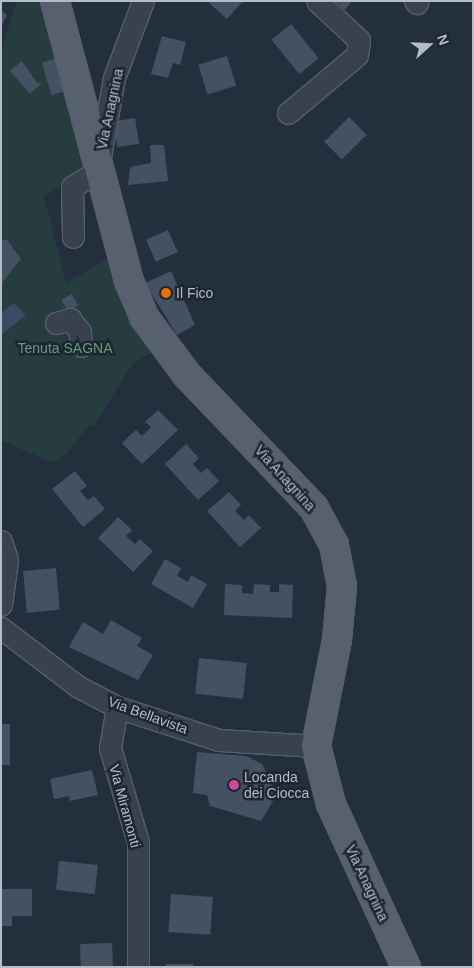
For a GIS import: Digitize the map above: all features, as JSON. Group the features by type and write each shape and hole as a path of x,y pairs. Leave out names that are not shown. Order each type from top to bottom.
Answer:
{"main road":[{"name":"Via Anagnina","path":"55,1 129,281 155,336 314,508 334,545 342,586 337,640 316,746 331,804 406,967"}],"street":[{"name":"Via Anagnina","path":"99,162 114,78 142,1"},
{"path":"288,113 357,55 359,40 317,1"},
{"path":"73,237 72,187 94,173 99,162"},
{"path":"56,323 70,319 80,332 81,346"},
{"path":"1,541 7,560 1,605"},
{"name":"Via Bellavista","path":"1,628 77,686 118,707 219,740 316,746"},
{"name":"Via Miramonti","path":"118,707 110,748 138,842 138,967"}],"green space":[{"name":"Tenuta SAGNA","path":"17,1 45,1 92,160 73,180 44,196 66,283 111,257 155,351 133,363 93,427 89,425 67,453 53,463 1,440 1,51"}],"water":[{"path":"14,303 26,315 1,335 1,313"}],"building":[{"path":"207,1 243,1 227,19"},
{"path":"335,1 352,1 345,10"},
{"path":"1,10 7,15 1,27"},
{"path":"291,24 319,58 299,74 272,40"},
{"path":"162,36 186,42 180,65 173,63 168,78 151,74"},
{"path":"227,56 236,86 207,94 198,65"},
{"path":"57,58 67,91 52,95 42,63"},
{"path":"22,61 37,83 42,83 30,94 10,71"},
{"path":"349,117 367,135 342,159 324,142"},
{"path":"135,118 139,144 117,147 113,121"},
{"path":"150,145 164,145 168,181 128,185 130,167 151,163"},
{"path":"168,230 178,252 156,262 146,240"},
{"path":"1,240 7,240 21,259 1,284"},
{"name":"Il Fico","path":"171,271 195,325 177,335 145,283"},
{"path":"72,294 78,305 69,312 61,300"},
{"path":"158,410 178,430 142,464 122,443 136,430 142,436 151,427 145,422"},
{"path":"186,444 199,458 193,464 201,473 207,468 219,481 198,500 165,464"},
{"path":"75,471 87,486 80,491 88,500 94,496 105,509 83,527 52,489"},
{"path":"229,492 241,505 235,511 244,520 249,515 261,528 240,547 207,511"},
{"path":"118,517 132,530 126,536 135,544 140,539 153,551 133,572 98,538"},
{"path":"165,559 181,568 177,576 188,582 191,575 207,584 193,608 151,584"},
{"path":"56,568 60,610 27,613 23,571"},
{"path":"225,584 242,585 242,593 253,594 254,584 270,585 270,592 279,592 279,584 293,585 292,618 224,615"},
{"path":"111,620 142,638 137,646 153,655 138,680 69,647 83,622 103,634"},
{"path":"199,658 247,663 243,699 195,694"},
{"path":"1,724 10,724 10,765 1,765"},
{"name":"Locanda dei Ciocca","path":"197,752 246,756 262,764 277,794 261,821 210,806 207,795 193,793"},
{"path":"92,770 98,795 70,801 69,796 54,799 50,779"},
{"path":"59,861 98,865 95,894 56,890"},
{"path":"1,889 32,889 32,916 12,916 12,926 1,926"},
{"path":"171,894 213,897 210,935 168,932"},
{"path":"112,943 113,967 81,967 80,944"},
{"path":"166,964 193,964 193,967 166,967"}],"place":[{"name":"Il Fico","path":"166,293"},
{"name":"Locanda dei Ciocca","path":"234,785"}]}
